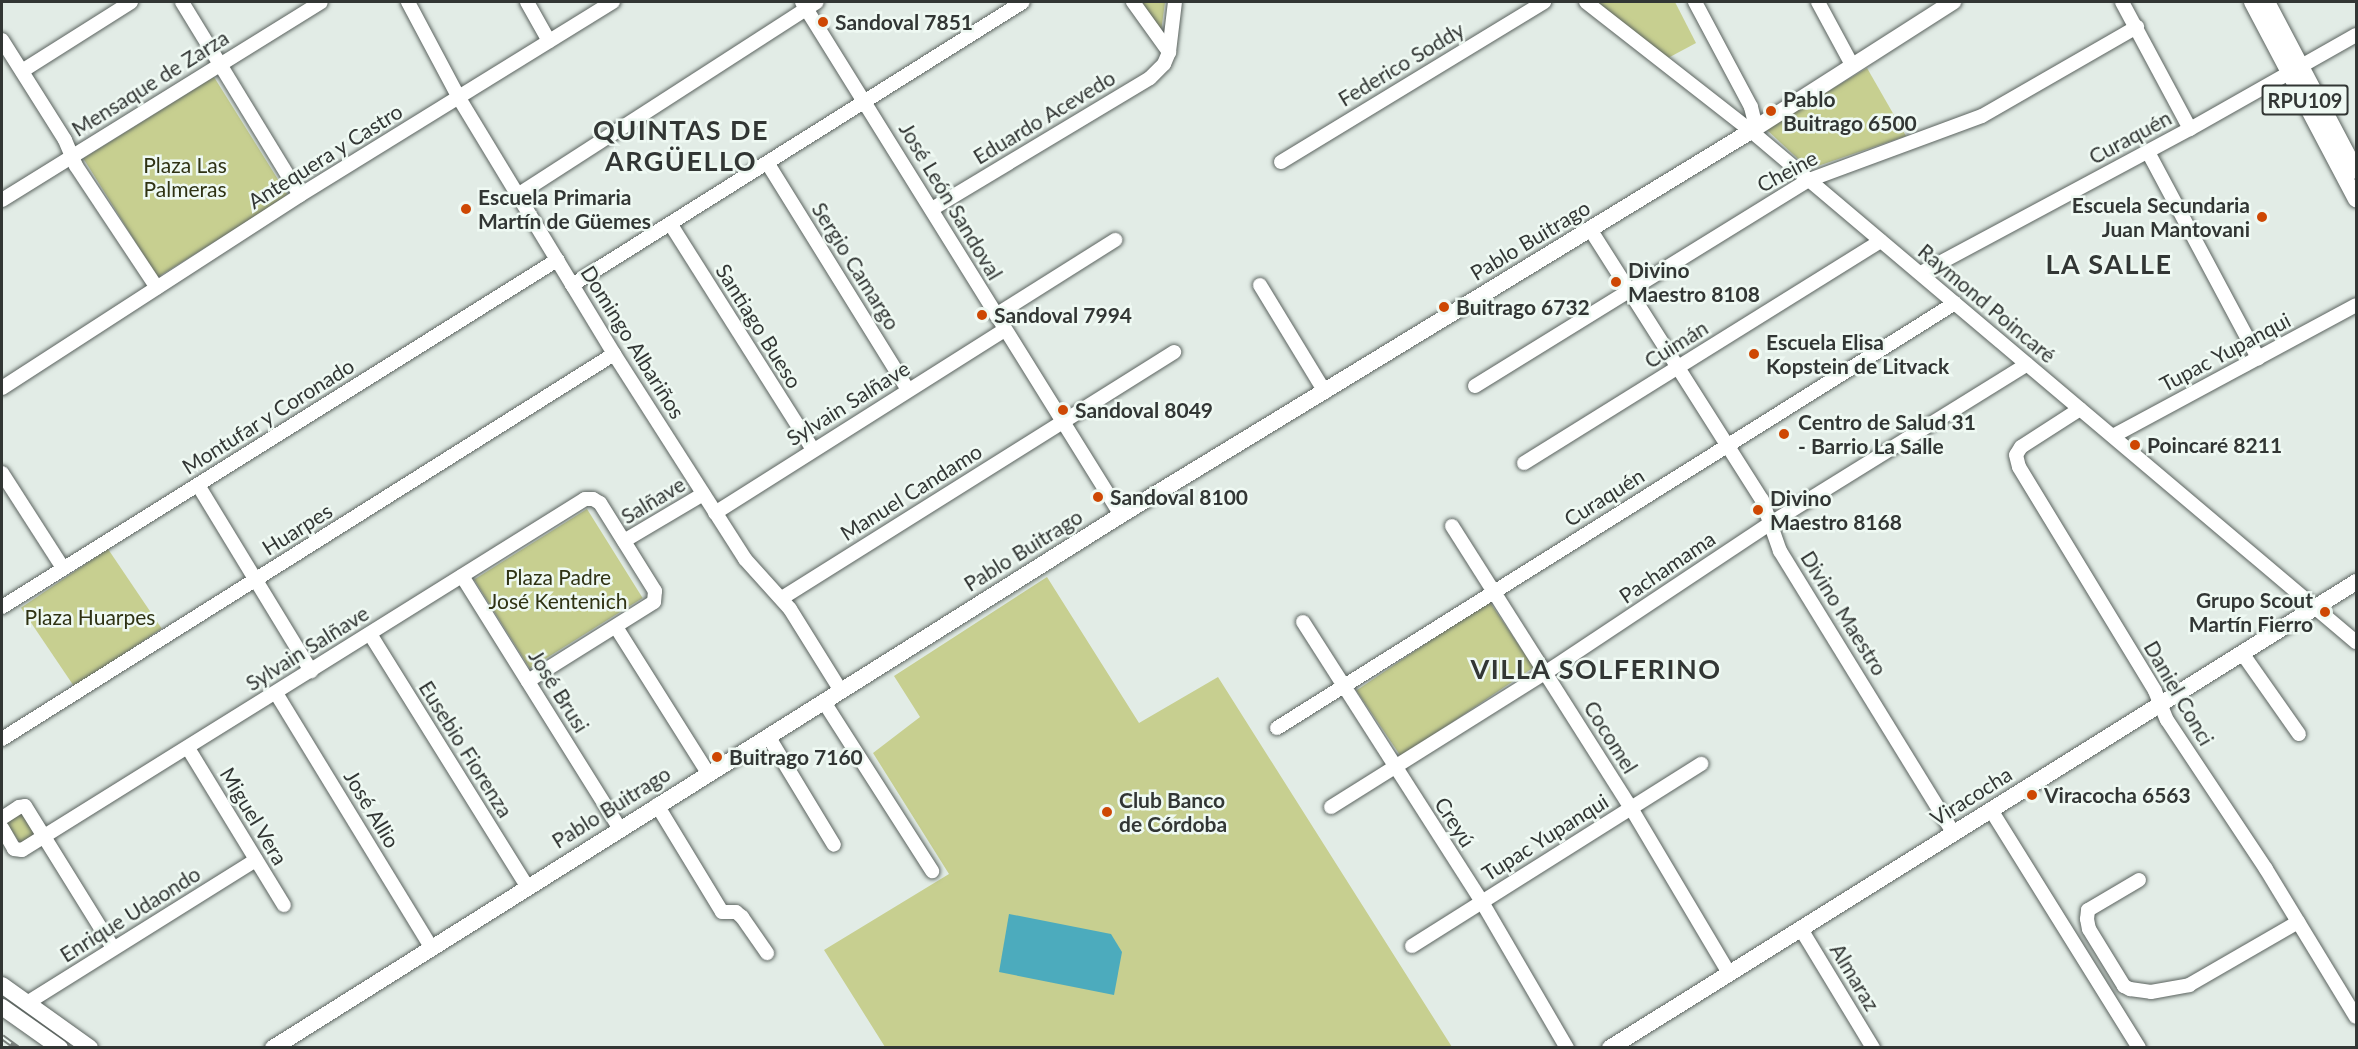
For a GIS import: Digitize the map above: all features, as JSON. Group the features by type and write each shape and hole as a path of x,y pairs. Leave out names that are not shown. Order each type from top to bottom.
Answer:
{"main road":[{"name":"Pablo Buitrago","path":"273,1047 1121,515 1754,129 1950,2"},
{"name":"RPU109","path":"2252,2 2295,68 2356,171"},
{"name":"RPU109","path":"2267,2 2356,199"},
{"name":"Viracocha","path":"1610,1047 2356,582"},
{"path":"2,985 90,1047"},
{"path":"2,998 13,1005 27,1004"},
{"path":"2,1007 60,1047"}],"street":[{"path":"22,71 131,2"},
{"path":"182,2 300,195"},
{"name":"Mensaque de Zarza","path":"2,200 321,2"},
{"name":"Domingo Albariños","path":"408,2 459,98 614,354 715,513 753,569 782,598 841,691"},
{"path":"527,2 549,41"},
{"name":"Antequera y Castro","path":"2,388 300,195 613,2"},
{"path":"572,285 1023,2"},
{"path":"1133,2 1169,52"},
{"path":"1169,52 1175,2"},
{"name":"Federico Soddy","path":"1281,162 1544,2"},
{"name":"Raymond Poincaré","path":"1586,2 1754,129 1809,180 2356,642"},
{"path":"1695,2 1751,107 1754,129"},
{"path":"1818,2 1852,65"},
{"path":"2122,2 2190,129"},
{"path":"519,194 809,4"},
{"name":"José León Sandoval","path":"809,4 1004,330 1121,515"},
{"name":"Cheine","path":"1475,386 1809,180 1982,116 2137,27"},
{"name":"Curaquén","path":"1921,273 2190,129 2356,34"},
{"path":"2,40 73,156 76,166 157,288"},
{"name":"Eduardo Acevedo","path":"932,209 1150,78 1164,64 1169,52"},
{"path":"2148,152 2258,358"},
{"name":"Sergio Camargo","path":"768,164 908,390"},
{"name":"Santiago Bueso","path":"671,225 813,450"},
{"name":"Divino Maestro","path":"1590,230 1728,443 1762,500 1780,551 1954,834"},
{"path":"996,315 1115,240"},
{"name":"Cuimán","path":"1524,463 1881,241"},
{"name":"Montufar y Coronado","path":"2,607 557,260"},
{"path":"1260,285 1325,392"},
{"name":"Curaquén","path":"1277,728 1728,443 1955,303"},
{"name":"Tupac Yupanqui","path":"2114,436 2356,305"},
{"name":"Sylvain Salñave","path":"715,513 1004,330"},
{"name":"Manuel Candamo","path":"782,598 1174,352"},
{"name":"Huarpes","path":"2,740 614,354"},
{"name":"Pachamama","path":"1331,807 1545,673 1771,523 2027,364"},
{"name":"Daniel Conci","path":"2080,409 2021,447 2016,460 2161,704 2167,720 2298,922 2356,1017"},
{"path":"2,473 63,568"},
{"path":"198,485 311,671"},
{"name":"Salñave","path":"624,541 703,494"},
{"name":"Sylvain Salñave","path":"2,828 17,850 45,837 585,499 593,499 600,503 624,541"},
{"name":"Cocomel","path":"1452,526 1631,808 1729,973"},
{"path":"528,681 654,602 655,591 624,541"},
{"name":"José Brusi","path":"462,576 620,829"},
{"name":"Creyú","path":"1303,622 1482,902 1567,1047"},
{"path":"616,627 708,773"},
{"name":"Eusebio Fiorenza","path":"370,634 527,886"},
{"path":"2242,653 2299,734"},
{"name":"José Allio","path":"276,693 431,947"},
{"path":"824,702 932,871"},
{"path":"768,736 834,845"},
{"name":"Miguel Vera","path":"188,748 284,905"},
{"name":"Tupac Yupanqui","path":"1412,946 1701,764"},
{"path":"657,805 722,912 736,912 742,916 767,954"},
{"path":"2,818 19,807 25,806 113,948"},
{"path":"1991,810 2139,1047"},
{"name":"Enrique Udaondo","path":"27,1004 256,860"},
{"path":"2139,880 2088,909 2087,919 2089,929 2124,986 2130,989 2151,992 2189,985 2298,922"},
{"name":"Almaraz","path":"1801,929 1873,1047"}],"green space":[{"path":"1142,2 1165,2 1161,32"},
{"path":"1594,2 1675,2 1696,43 1668,58"},
{"path":"1867,68 1906,136 1809,169 1766,129"},
{"name":"Plaza Las Palmeras","path":"214,77 288,196 158,277 83,159"},
{"name":"Plaza Padre José Kentenich","path":"587,509 643,598 530,669 474,579"},
{"name":"Plaza Huarpes","path":"108,549 162,629 75,687 21,608"},
{"name":"Club Banco de Córdoba","path":"1047,577 1139,723 1218,677 1452,1047 885,1047 824,950 949,874 873,753 920,717 894,676"},
{"path":"1489,601 1534,667 1401,757 1356,690"},
{"path":"16,813 24,814 35,832 32,839 26,843 20,843 7,823 9,817"}],"water":[{"path":"1009,914 1111,934 1122,952 1114,995 999,972"}],"railway":[{"path":"2,1037 17,1048"}],"place":[{"name":"Sandoval 7851","path":"823,22"},
{"name":"Pablo Buitrago 6500","path":"1771,111"},
{"name":"Escuela Primaria Martín de Güemes","path":"466,209"},
{"name":"Escuela Secundaria Juan Mantovani","path":"2262,217"},
{"name":"Divino Maestro 8108","path":"1616,282"},
{"name":"Buitrago 6732","path":"1444,307"},
{"name":"Sandoval 7994","path":"982,315"},
{"name":"Escuela Elisa Kopstein de Litvack","path":"1754,354"},
{"name":"Sandoval 8049","path":"1063,410"},
{"name":"Centro de Salud 31 - Barrio La Salle","path":"1784,434"},
{"name":"Poincaré 8211","path":"2135,445"},
{"name":"Sandoval 8100","path":"1098,497"},
{"name":"Divino Maestro 8168","path":"1758,510"},
{"name":"Grupo Scout Martín Fierro","path":"2325,612"},
{"name":"Buitrago 7160","path":"717,757"},
{"name":"Viracocha 6563","path":"2032,795"},
{"name":"Club Banco de Córdoba","path":"1107,812"}],"district":[{"name":"QUINTAS DE ARGÜELLO","path":"681,144"},
{"name":"LA SALLE","path":"2109,264"},
{"name":"VILLA SOLFERINO","path":"1596,669"}]}
